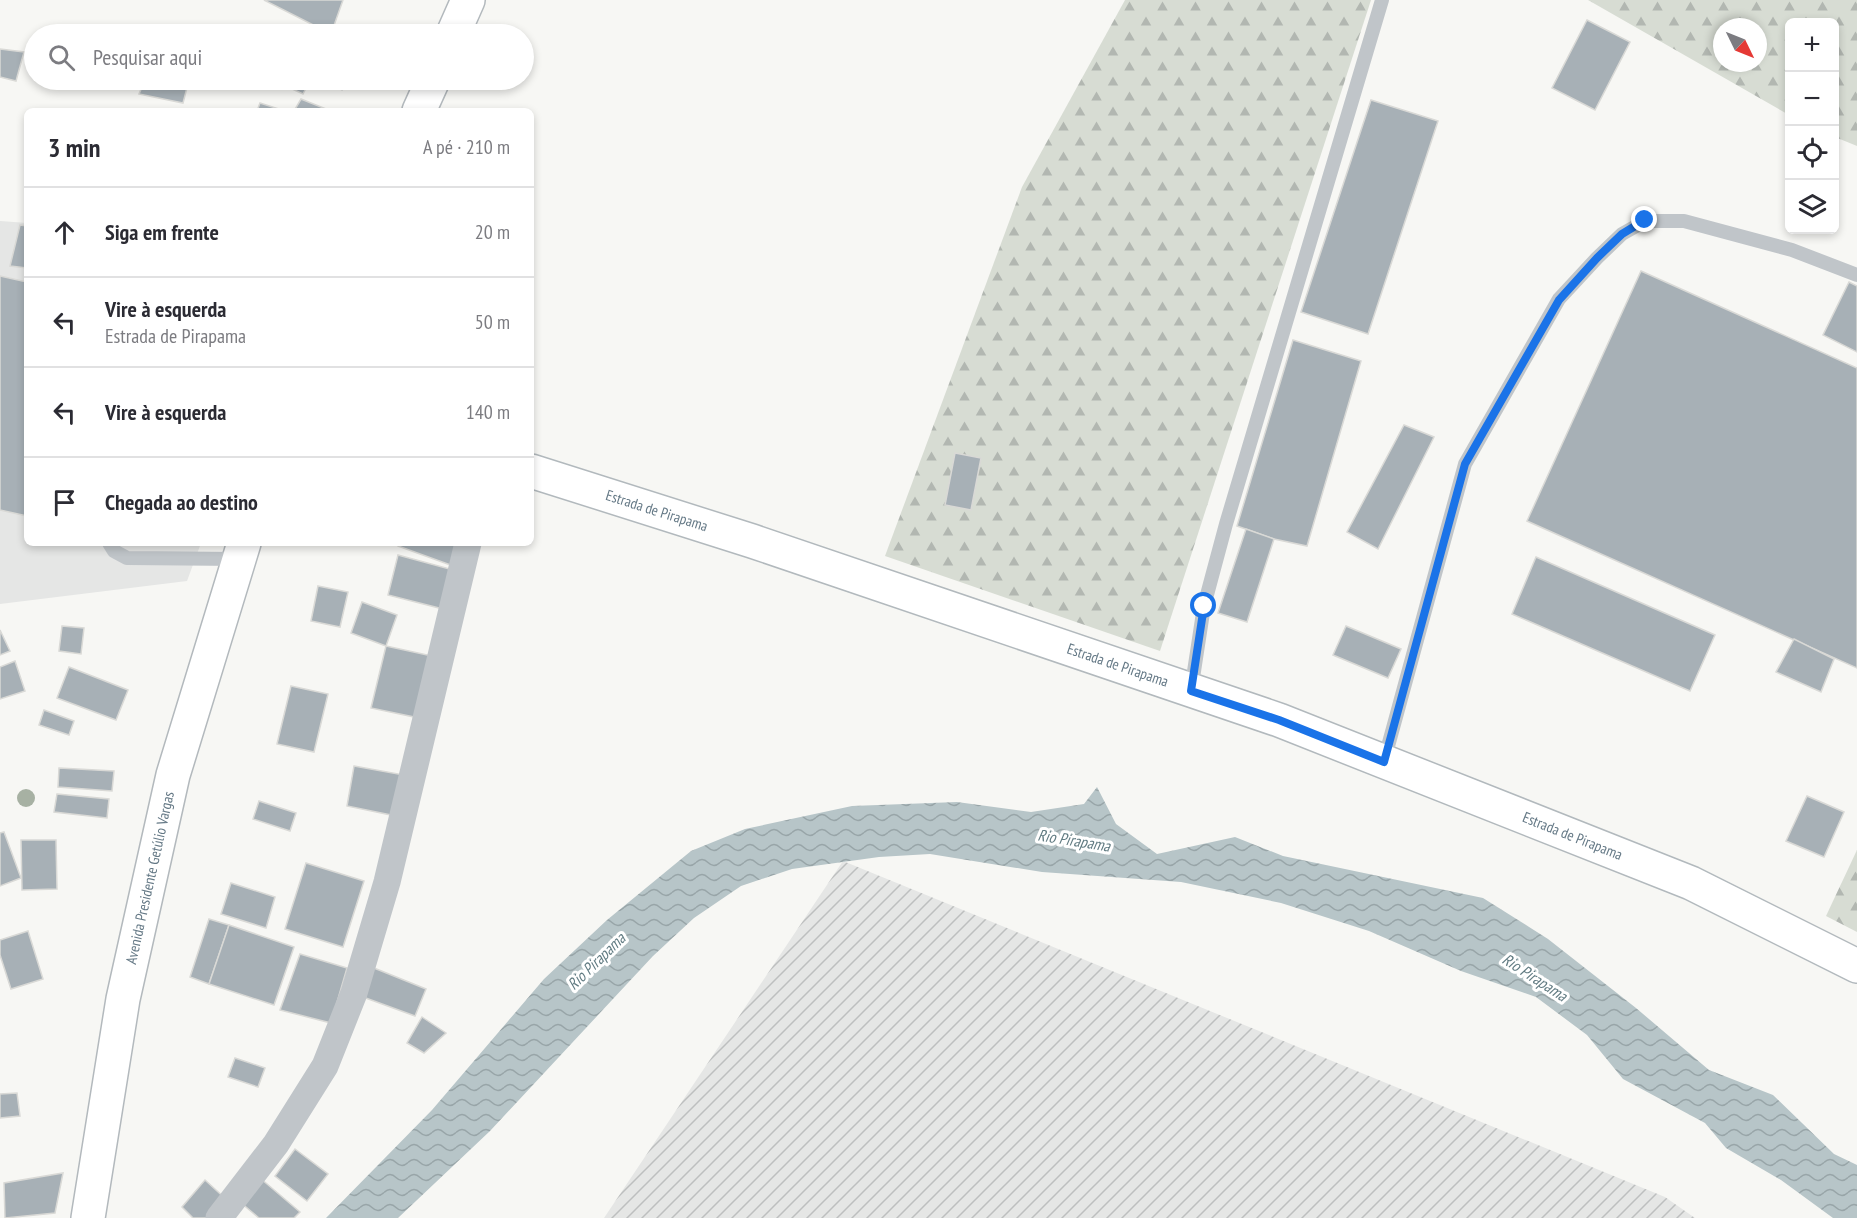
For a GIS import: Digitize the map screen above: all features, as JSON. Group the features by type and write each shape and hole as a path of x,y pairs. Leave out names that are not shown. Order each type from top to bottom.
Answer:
{"main road":[{"path":"457,24 468,0"},
{"path":"420,108 428,90"},
{"name":"Estrada de Pirapama","path":"534,472 752,541 1279,720 1691,883 1857,966"},
{"name":"Avenida Presidente Getúlio Vargas","path":"88,1218 123,999 173,774 242,551"}],"street":[{"path":"219,1218 276,1144 325,1066 354,993 387,882 467,546"}],"lane":[{"path":"1191,691 1204,606 1226,524 1382,0"},
{"path":"1384,762 1465,464 1559,300 1597,258 1622,234 1645,220 1684,221 1792,250 1857,275"},
{"path":"111,546 114,551 127,558 242,551"}],"shaded area":[{"path":"0,221 24,223 24,546 200,546 187,581 0,604"},
{"path":"843,861 1665,1197 1695,1218 604,1218"}],"green space":[{"path":"1125,0 1371,0 1160,651 885,556 1022,187"},
{"path":"1588,0 1857,0 1857,146 1839,139 1839,18 1785,18 1785,113 1714,72 1767,72 1767,18 1713,18 1713,72"},
{"path":"1857,850 1857,932 1826,916"}],"water":[{"name":"Rio Pirapama","path":"1097,787 1116,824 1157,854 1235,837 1283,856 1483,898 1548,939 1636,1008 1709,1070 1773,1095 1834,1154 1857,1165 1857,1218 1833,1218 1781,1180 1726,1148 1705,1123 1623,1079 1587,1035 1536,997 1461,971 1369,931 1281,903 1181,882 1042,872 930,854 879,857 792,869 741,886 694,918 653,956 490,1131 398,1218 326,1218 432,1110 544,979 607,920 691,851 745,829 852,806 957,802 1031,812 1084,804"}],"building":[{"path":"264,0 343,0 335,24 311,24"},
{"path":"1587,20 1630,42 1595,110 1552,88"},
{"path":"0,49 24,52 16,81 0,77"},
{"path":"141,90 186,90 183,103 139,94"},
{"path":"301,99 324,108 296,108"},
{"path":"1371,100 1438,121 1368,334 1301,312"},
{"path":"260,103 276,108 258,108"},
{"path":"20,225 24,226 24,268 10,266"},
{"path":"1641,271 1857,368 1857,668 1527,521"},
{"path":"0,276 24,281 24,515 0,510"},
{"path":"1849,282 1857,286 1857,352 1823,335"},
{"path":"1293,340 1361,361 1307,546 1274,539 1237,526"},
{"path":"1404,425 1434,437 1378,549 1347,532"},
{"path":"955,453 981,458 971,510 945,505"},
{"path":"1246,529 1274,539 1247,622 1218,613"},
{"path":"398,546 464,546 456,567"},
{"path":"398,555 457,571 447,610 388,595"},
{"path":"1536,557 1715,635 1690,691 1512,614"},
{"path":"318,586 348,592 340,627 311,621"},
{"path":"362,602 397,615 386,646 351,633"},
{"path":"62,626 84,628 81,654 59,651"},
{"path":"1346,626 1401,649 1388,678 1333,655"},
{"path":"0,630 10,651 0,655"},
{"path":"1794,639 1834,659 1821,692 1776,672"},
{"path":"386,646 432,656 419,718 371,708"},
{"path":"15,661 25,691 0,699 0,667"},
{"path":"69,667 128,690 116,720 57,698"},
{"path":"291,686 328,694 314,752 277,744"},
{"path":"44,710 74,721 69,735 39,725"},
{"path":"354,766 404,775 396,816 347,806"},
{"path":"59,768 114,771 112,791 58,787"},
{"path":"57,794 109,799 107,818 54,812"},
{"path":"1807,796 1844,812 1824,857 1786,841"},
{"path":"259,801 296,813 290,831 253,819"},
{"path":"4,832 21,878 0,886 0,833"},
{"path":"21,840 56,840 57,889 22,890"},
{"path":"306,863 364,881 343,947 285,929"},
{"path":"231,883 275,897 266,928 221,914"},
{"path":"209,919 229,925 209,984 190,977"},
{"path":"229,925 294,947 274,1005 209,984"},
{"path":"28,931 43,979 11,989 0,955 0,940"},
{"path":"300,954 347,968 331,1023 280,1010"},
{"path":"374,968 426,989 415,1016 363,997"},
{"path":"422,1017 446,1033 424,1053 407,1043"},
{"path":"235,1058 265,1068 258,1087 228,1077"},
{"path":"17,1093 20,1116 0,1118 0,1094"},
{"path":"295,1149 328,1174 307,1201 275,1176"},
{"path":"63,1173 55,1213 5,1218 4,1183"},
{"path":"260,1178 300,1212 294,1218 259,1218 240,1202"},
{"path":"205,1180 228,1201 212,1218 193,1218 182,1207"}],"route":[{"path":"1204,606 1191,691 1279,720 1384,762 1465,464 1559,300 1622,234 1645,220"}]}
